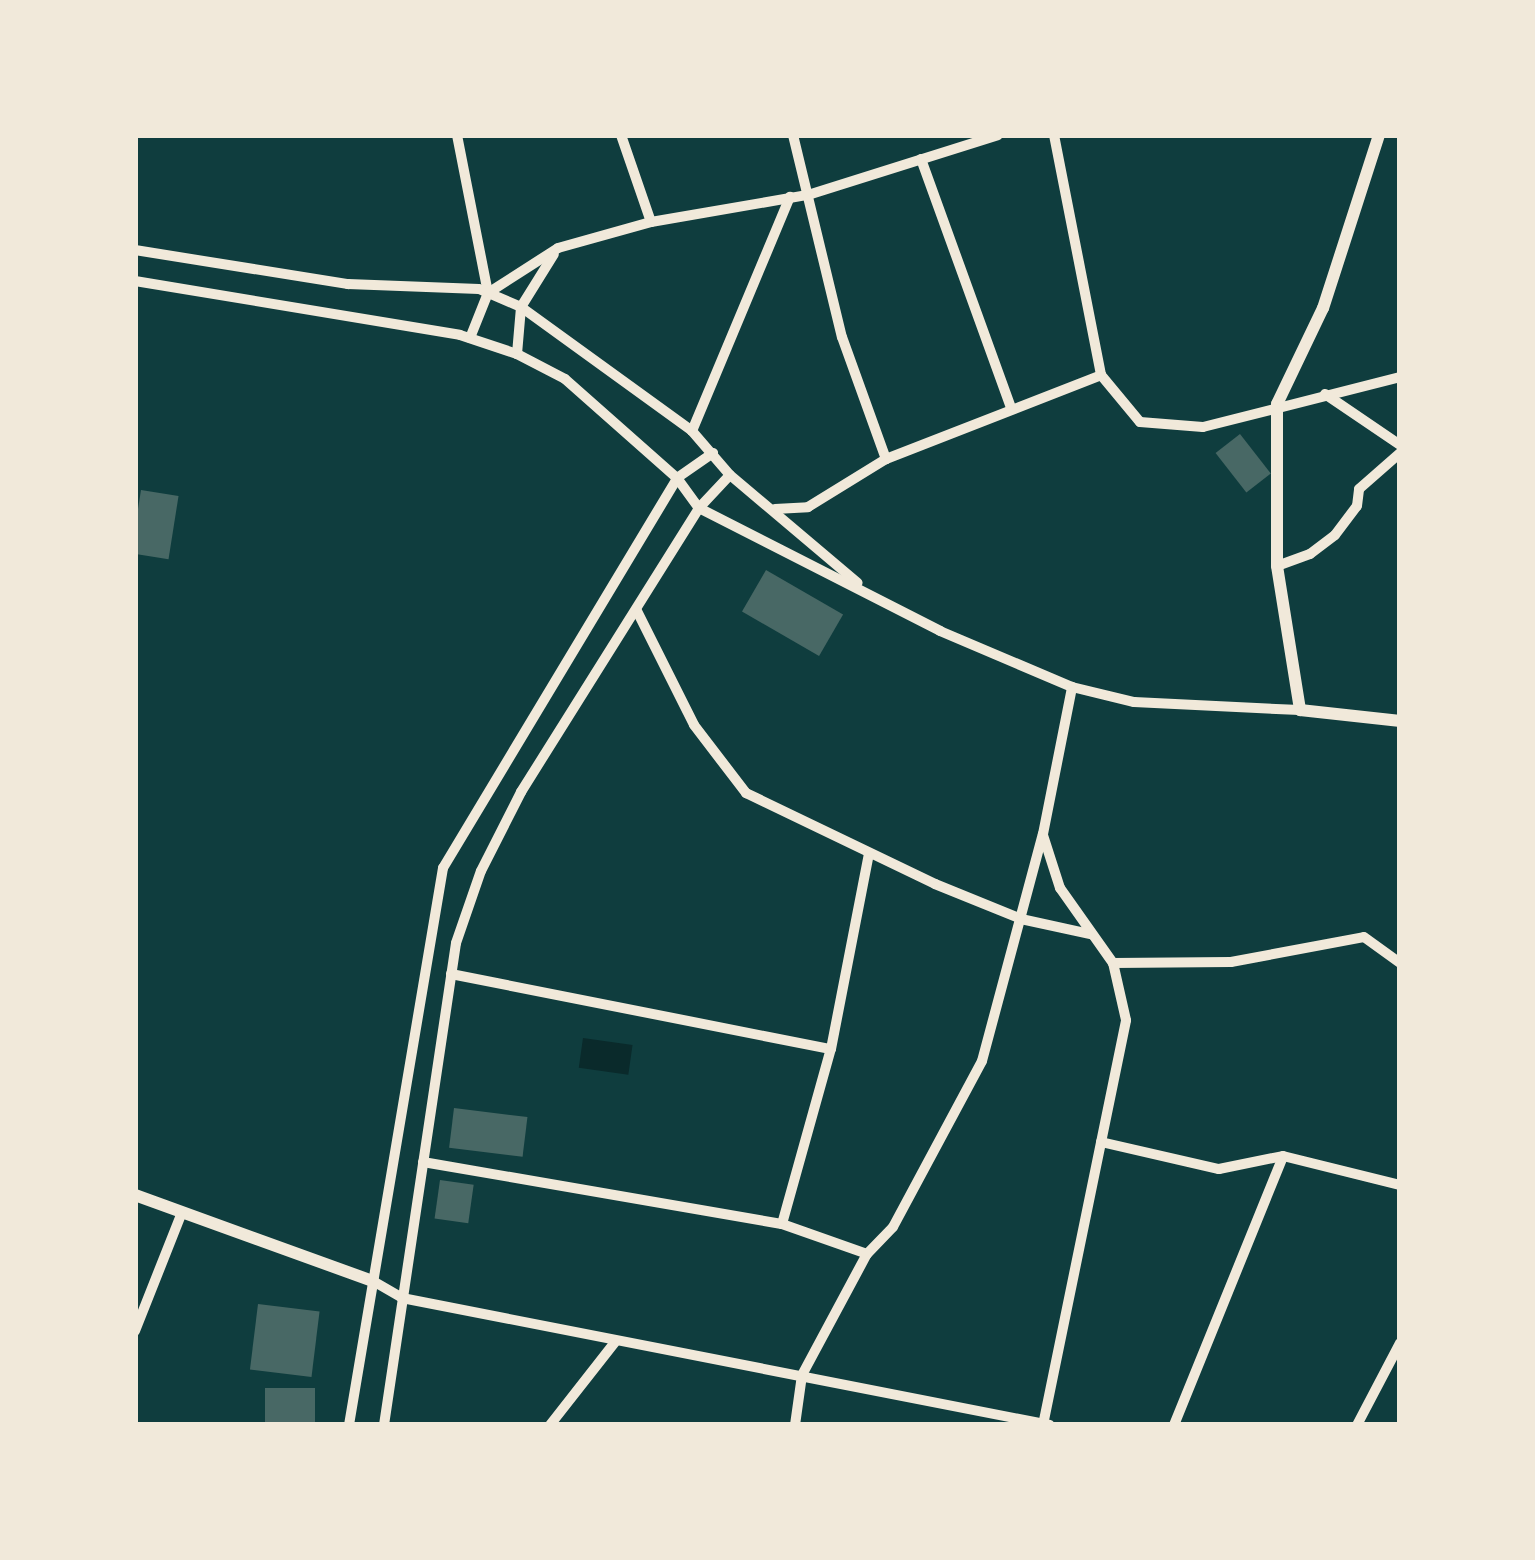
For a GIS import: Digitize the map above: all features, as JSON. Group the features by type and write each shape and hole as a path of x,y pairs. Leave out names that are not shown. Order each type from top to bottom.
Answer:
{"street":[{"path":"457,135 488,293 470,338"},
{"path":"621,135 651,222"},
{"path":"793,135 842,337 886,459"},
{"path":"488,293 558,248 651,222 808,195 998,135"},
{"path":"1054,135 1101,375 1140,422 1203,427 1276,404 1400,376"},
{"path":"1300,710 1277,566 1276,404 1323,308 1380,135"},
{"path":"921,160 1011,408"},
{"path":"692,431 790,197"},
{"path":"517,354 521,307 558,248"},
{"path":"135,250 348,284 427,284 488,293 521,307 692,431 730,475 776,510 874,597"},
{"path":"135,281 470,338 517,354 565,379 678,478 698,508 874,597 1072,687 1204,710 1300,710 1400,721"},
{"path":"776,510 808,507 886,459 1101,375"},
{"path":"1324,394 1400,445"},
{"path":"349,1425 443,868 678,478 712,453"},
{"path":"1277,566 1310,554 1335,534 1356,506 1359,489 1400,453"},
{"path":"384,1425 451,974 482,871 520,792 698,508 730,475"},
{"path":"637,610 694,725 746,793 869,854 1021,919 1090,934"},
{"path":"795,1425 802,1376 867,1254 894,1227 982,1061 1042,834 1072,687"},
{"path":"135,1194 374,1282 402,1298 1046,1425 1126,1020 1113,963 1060,888 1042,834"},
{"path":"782,1224 832,1049 869,854"},
{"path":"1113,963 1231,962 1364,936 1400,963"},
{"path":"451,974 832,1049"},
{"path":"1101,1142 1219,1169 1282,1156 1400,1185"},
{"path":"1174,1425 1282,1156"},
{"path":"423,1162 782,1224 867,1254"},
{"path":"135,1331 182,1212"},
{"path":"550,1425 615,1342"},
{"path":"1358,1425 1400,1342"}],"water":[{"path":"583,1038 633,1045 628,1075 579,1068"}],"building":[{"path":"1240,434 1271,473 1246,492 1216,453"},
{"path":"141,490 179,496 169,559 135,554"},
{"path":"766,570 843,614 819,656 742,612"},
{"path":"454,1108 527,1117 523,1157 449,1148"},
{"path":"440,1180 474,1185 468,1223 435,1219"},
{"path":"258,1304 320,1312 311,1377 250,1370"},
{"path":"265,1388 315,1388 315,1425 265,1425"}]}
